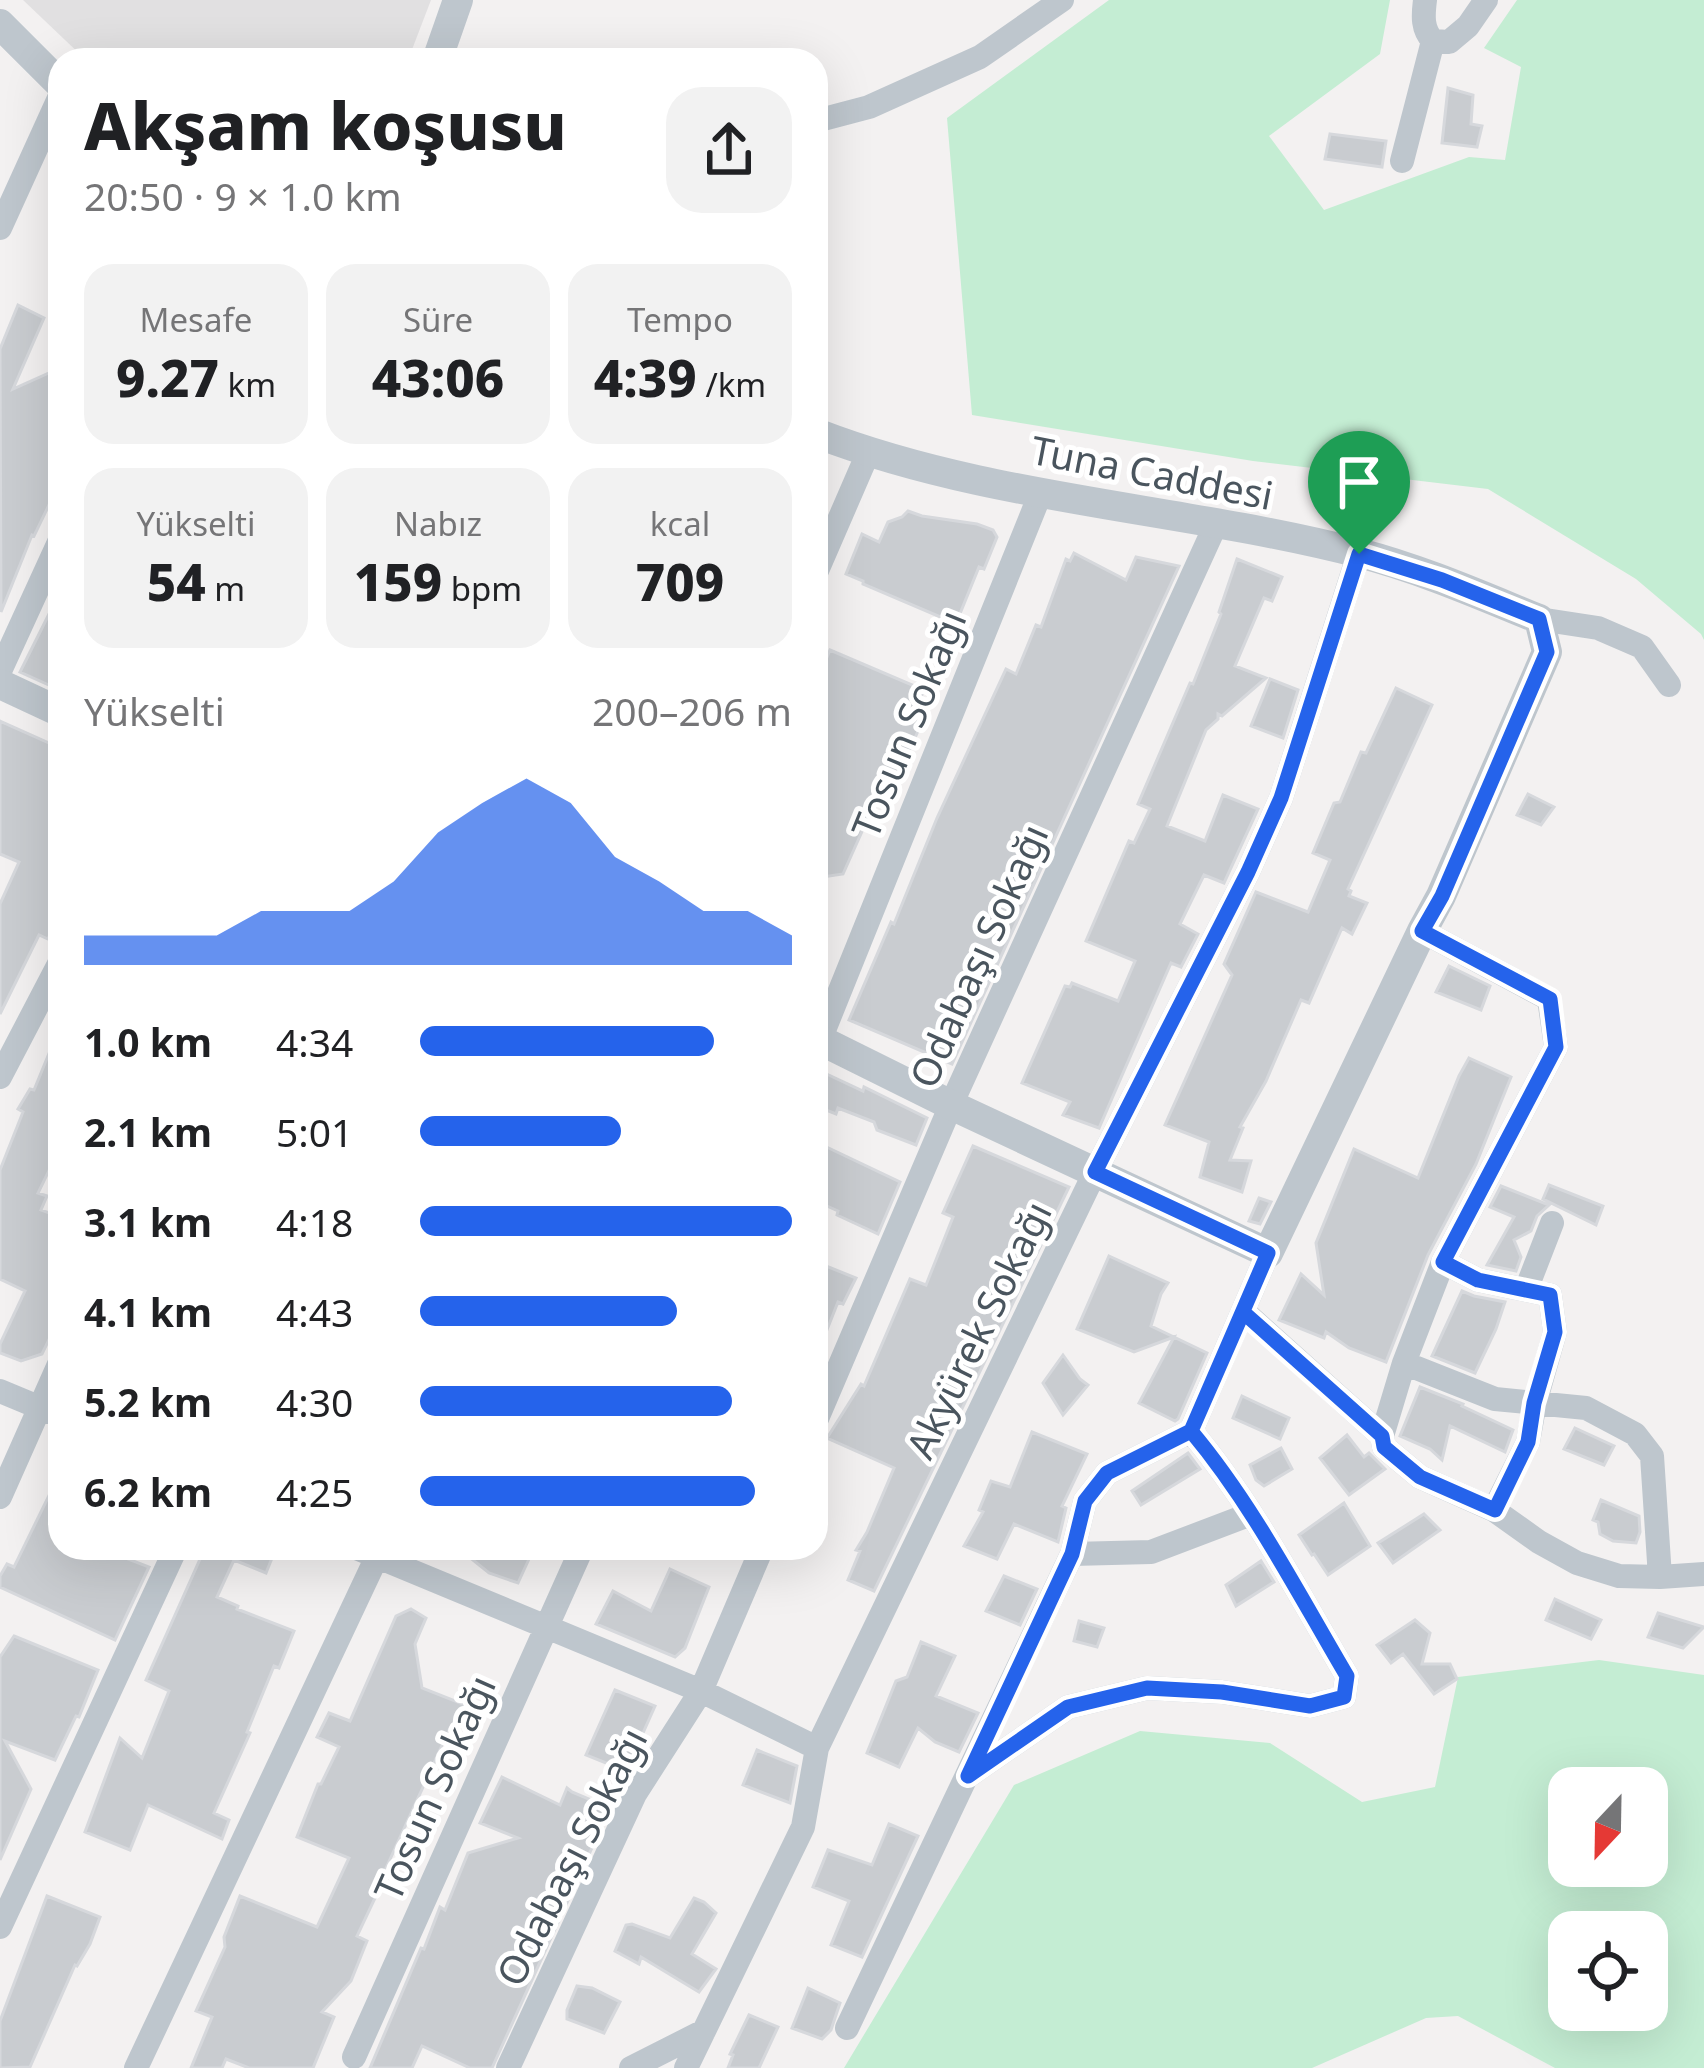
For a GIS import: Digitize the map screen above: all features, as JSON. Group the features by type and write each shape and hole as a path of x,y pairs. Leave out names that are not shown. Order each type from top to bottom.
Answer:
{"street":[{"path":"441,48 458,0"},
{"path":"828,119 869,107 980,57 1061,0"},
{"path":"1425,0 1425,33 1433,41 1449,42 1468,26 1486,0"},
{"path":"0,24 48,72"},
{"path":"1402,161 1433,41"},
{"path":"0,228 48,122"},
{"name":"Tuna Caddesi","path":"828,438 868,453 1041,492 1359,554 1442,580 1539,619"},
{"path":"828,545 868,453"},
{"name":"Tosun Sokağı","path":"828,1018 1041,492"},
{"name":"Odabaşı Sokağı","path":"828,1393 951,1106 1216,524"},
{"name":"Akyürek Sokağı","path":"686,2068 803,1827 817,1748 1281,798 1359,554"},
{"path":"0,671 48,565"},
{"path":"847,2028 1072,1554 1085,1501 1107,1473 1191,1431 1268,1253 1442,896 1547,652 1539,619 1598,628 1642,647 1669,685"},
{"path":"0,684 48,706"},
{"path":"1422,931 1550,999 1556,1047 1443,1262 1404,1363 1382,1436 1384,1447 1420,1477 1495,1510 1577,1563 1619,1576 1704,1574"},
{"path":"0,1077 48,985"},
{"path":"828,1048 1268,1253"},
{"path":"1526,1290 1552,1223"},
{"path":"1443,1262 1478,1280 1550,1295 1555,1332 1528,1442 1495,1510"},
{"path":"1243,1312 1382,1436"},
{"path":"1404,1363 1495,1399 1586,1408 1634,1434 1652,1456 1660,1577"},
{"path":"0,1391 48,1412"},
{"path":"0,1497 48,1414"},
{"path":"968,1776 1068,1707 1147,1688 1222,1692 1310,1706 1344,1697 1347,1676 1251,1514 1191,1431"},
{"path":"1072,1554 1151,1552 1251,1514"},
{"path":"0,1927 170,1560"},
{"path":"136,2068 368,1560"},
{"path":"393,1560 701,1690 817,1748"},
{"name":"Tosun Sokağı","path":"354,2056 576,1560"},
{"name":"Odabaşı Sokağı","path":"508,2068 635,1794 701,1690 757,1560"},
{"path":"631,2068 704,2031"}],"shaded area":[{"path":"23,0 431,0 413,48 73,48"}],"green space":[{"path":"1109,0 1390,0 1380,54 1269,136 1324,210 1469,157 1505,160 1521,67 1484,48 1517,0 1704,0 1704,640 1636,579 1488,489 1253,461 972,415 947,118"},
{"path":"1599,1660 1704,1675 1704,2068 1555,2068 1458,2016 1426,2018 1312,2068 844,2068 1014,1785 1140,1731 1270,1743 1362,1802 1435,1787 1458,1677"}],"building":[{"path":"1448,88 1473,95 1471,124 1482,126 1477,147 1442,143"},
{"path":"1330,134 1386,141 1382,167 1325,159"},
{"path":"18,305 44,318 13,389 48,373 48,507 1,612 0,349"},
{"path":"1355,477 1375,480 1368,508 1357,504 1353,512 1331,505 1338,480 1351,485"},
{"path":"908,511 977,524 993,530 997,537 952,622 846,574 862,534 879,542 888,522"},
{"path":"1074,553 1126,580 1136,557 1179,566 952,1064 849,1020 1006,669 1016,674 1036,625 1041,627 1066,559 1070,561"},
{"path":"1237,559 1282,577 1272,601 1264,598 1235,666 1266,678 1222,716 1218,714 1206,730 1167,826 1205,841 1223,795 1258,809 1224,883 1204,875 1180,924 1198,934 1181,967 1171,963 1099,1128 1063,1115 1070,1102 1022,1083 1065,986 1072,983 1118,1001 1135,961 1086,941 1129,841 1134,843 1150,809 1138,804 1193,684"},
{"path":"48,616 48,685 20,672"},
{"path":"830,650 924,690 913,716 923,720 895,782 886,778 843,874 828,876"},
{"path":"1270,679 1298,690 1283,738 1251,726"},
{"path":"1396,688 1432,705 1348,889 1349,896 1367,903 1352,934 1342,928 1309,1003 1301,1000 1240,1127 1230,1160 1251,1161 1242,1192 1200,1177 1209,1142 1165,1125 1232,975 1224,964 1256,892 1308,912 1330,860 1313,853 1334,803 1340,802"},
{"path":"0,721 48,743 48,939 39,935 0,1014 0,904 19,862 0,854"},
{"path":"1528,794 1554,807 1541,825 1517,815"},
{"path":"1449,966 1490,986 1481,1010 1436,992"},
{"path":"48,1056 48,1173 38,1193 47,1196 41,1210 48,1213 48,1342 42,1354 21,1361 0,1353 25,1291 0,1279 0,1170 23,1112 18,1109 30,1089 34,1090"},
{"path":"1469,1058 1511,1077 1476,1164 1428,1255 1386,1362 1349,1348 1326,1332 1324,1338 1279,1320 1301,1274 1324,1295 1316,1243 1354,1149 1418,1178"},
{"path":"828,1075 927,1118 916,1145 838,1108 836,1114 828,1111"},
{"path":"973,1146 1069,1187 874,1591 848,1580 860,1551 856,1550 894,1468 828,1436 861,1384 864,1386 910,1279 926,1285 953,1217 943,1213"},
{"path":"828,1148 900,1182 878,1234 837,1215 828,1206"},
{"path":"1549,1185 1603,1206 1596,1225 1543,1199"},
{"path":"1501,1186 1549,1205 1537,1216 1531,1231 1514,1240 1521,1257 1516,1271 1487,1265 1514,1217 1490,1207"},
{"path":"1259,1198 1271,1202 1260,1224 1249,1221"},
{"path":"1109,1256 1168,1283 1151,1326 1174,1337 1134,1352 1077,1329"},
{"path":"828,1267 856,1278 843,1304 838,1302 828,1327"},
{"path":"1462,1291 1505,1302 1475,1373 1432,1356"},
{"path":"1174,1337 1207,1353 1175,1421 1139,1403"},
{"path":"1063,1355 1088,1385 1063,1415 1043,1383"},
{"path":"1420,1387 1513,1430 1505,1452 1450,1426 1442,1460 1400,1436"},
{"path":"1242,1396 1289,1418 1280,1439 1233,1418"},
{"path":"1575,1428 1614,1446 1604,1465 1564,1449"},
{"path":"1032,1432 1087,1454 1062,1506 1066,1508 1058,1542 1014,1524 997,1559 964,1546 983,1512 979,1510 991,1481 1010,1487"},
{"path":"1347,1435 1364,1457 1369,1453 1385,1469 1349,1495 1320,1458"},
{"path":"1281,1448 1292,1469 1264,1486 1250,1465"},
{"path":"1188,1453 1200,1469 1141,1505 1132,1491"},
{"path":"48,1498 48,1560 131,1560 149,1567 115,1640 0,1587 7,1564 14,1567"},
{"path":"1601,1500 1639,1516 1636,1543 1613,1541 1600,1534 1593,1520"},
{"path":"1344,1503 1370,1546 1328,1575 1299,1535"},
{"path":"1424,1514 1440,1530 1393,1563 1378,1543"},
{"path":"200,1560 234,1560 217,1597 294,1631 279,1668 274,1666 214,1813 229,1820 222,1839 148,1805 130,1850 85,1832 120,1738 142,1758 169,1691 146,1680"},
{"path":"234,1560 271,1560 266,1573"},
{"path":"473,1560 529,1560 518,1583 489,1573"},
{"path":"1261,1561 1274,1582 1236,1606 1226,1585"},
{"path":"670,1569 709,1587 685,1648 675,1657 596,1624 613,1591 651,1611"},
{"path":"1004,1576 1037,1589 1020,1625 986,1611"},
{"path":"1555,1599 1601,1620 1591,1639 1546,1620"},
{"path":"411,1609 426,1618 415,1644 422,1688 468,1706 458,1731 450,1728 382,1877 357,1936 367,1941 351,1981 322,2012 334,2017 313,2068 249,2068 226,2059 222,2068 191,2068 212,2017 196,2011 225,1947 224,1937 240,1896 317,1927 349,1858 297,1837 339,1747 317,1737 329,1713 350,1721 396,1616"},
{"path":"1658,1613 1704,1627 1683,1648 1648,1637"},
{"path":"1415,1620 1430,1633 1422,1664 1450,1664 1457,1679 1434,1694 1403,1654 1391,1663 1377,1645"},
{"path":"1079,1621 1104,1628 1097,1647 1074,1641"},
{"path":"14,1636 98,1670 55,1760 5,1741 31,1789 0,1860 0,1657"},
{"path":"921,1642 955,1656 936,1696 978,1713 959,1752 918,1728 899,1767 867,1753 896,1681 907,1677"},
{"path":"615,1690 655,1706 626,1771 586,1755"},
{"path":"757,1750 797,1766 790,1803 743,1785"},
{"path":"502,1777 560,1805 567,1788 610,1808 492,2068 470,2068 422,2046 412,2068 370,2068 468,1853 518,1838 480,1823"},
{"path":"889,1824 918,1836 862,1957 831,1945 849,1901 813,1887 828,1850 872,1865"},
{"path":"47,1896 100,1917 30,2067 0,2068 0,2021"},
{"path":"694,1898 716,1913 692,1954 716,1969 699,1992 641,1957 639,1964 615,1951 626,1925 670,1938"},
{"path":"577,1986 620,2002 604,2033 567,2019"},
{"path":"808,1988 840,2003 831,2030 822,2039 792,2028"},
{"path":"749,2015 778,2027 759,2068 728,2068 730,2054"}],"route":[{"path":"1359,554 1281,798 1095,1172 1268,1253 1191,1431 1251,1514 1347,1676 1344,1697 1310,1706 1222,1692 1147,1688 1068,1707 968,1776 1072,1554 1085,1501 1107,1473 1191,1431 1243,1312 1382,1436 1384,1447 1420,1477 1495,1510 1528,1442 1555,1332 1550,1295 1478,1280 1443,1262 1556,1047 1550,999 1422,931 1442,896 1547,652 1539,619 1442,580 1359,554"}]}
